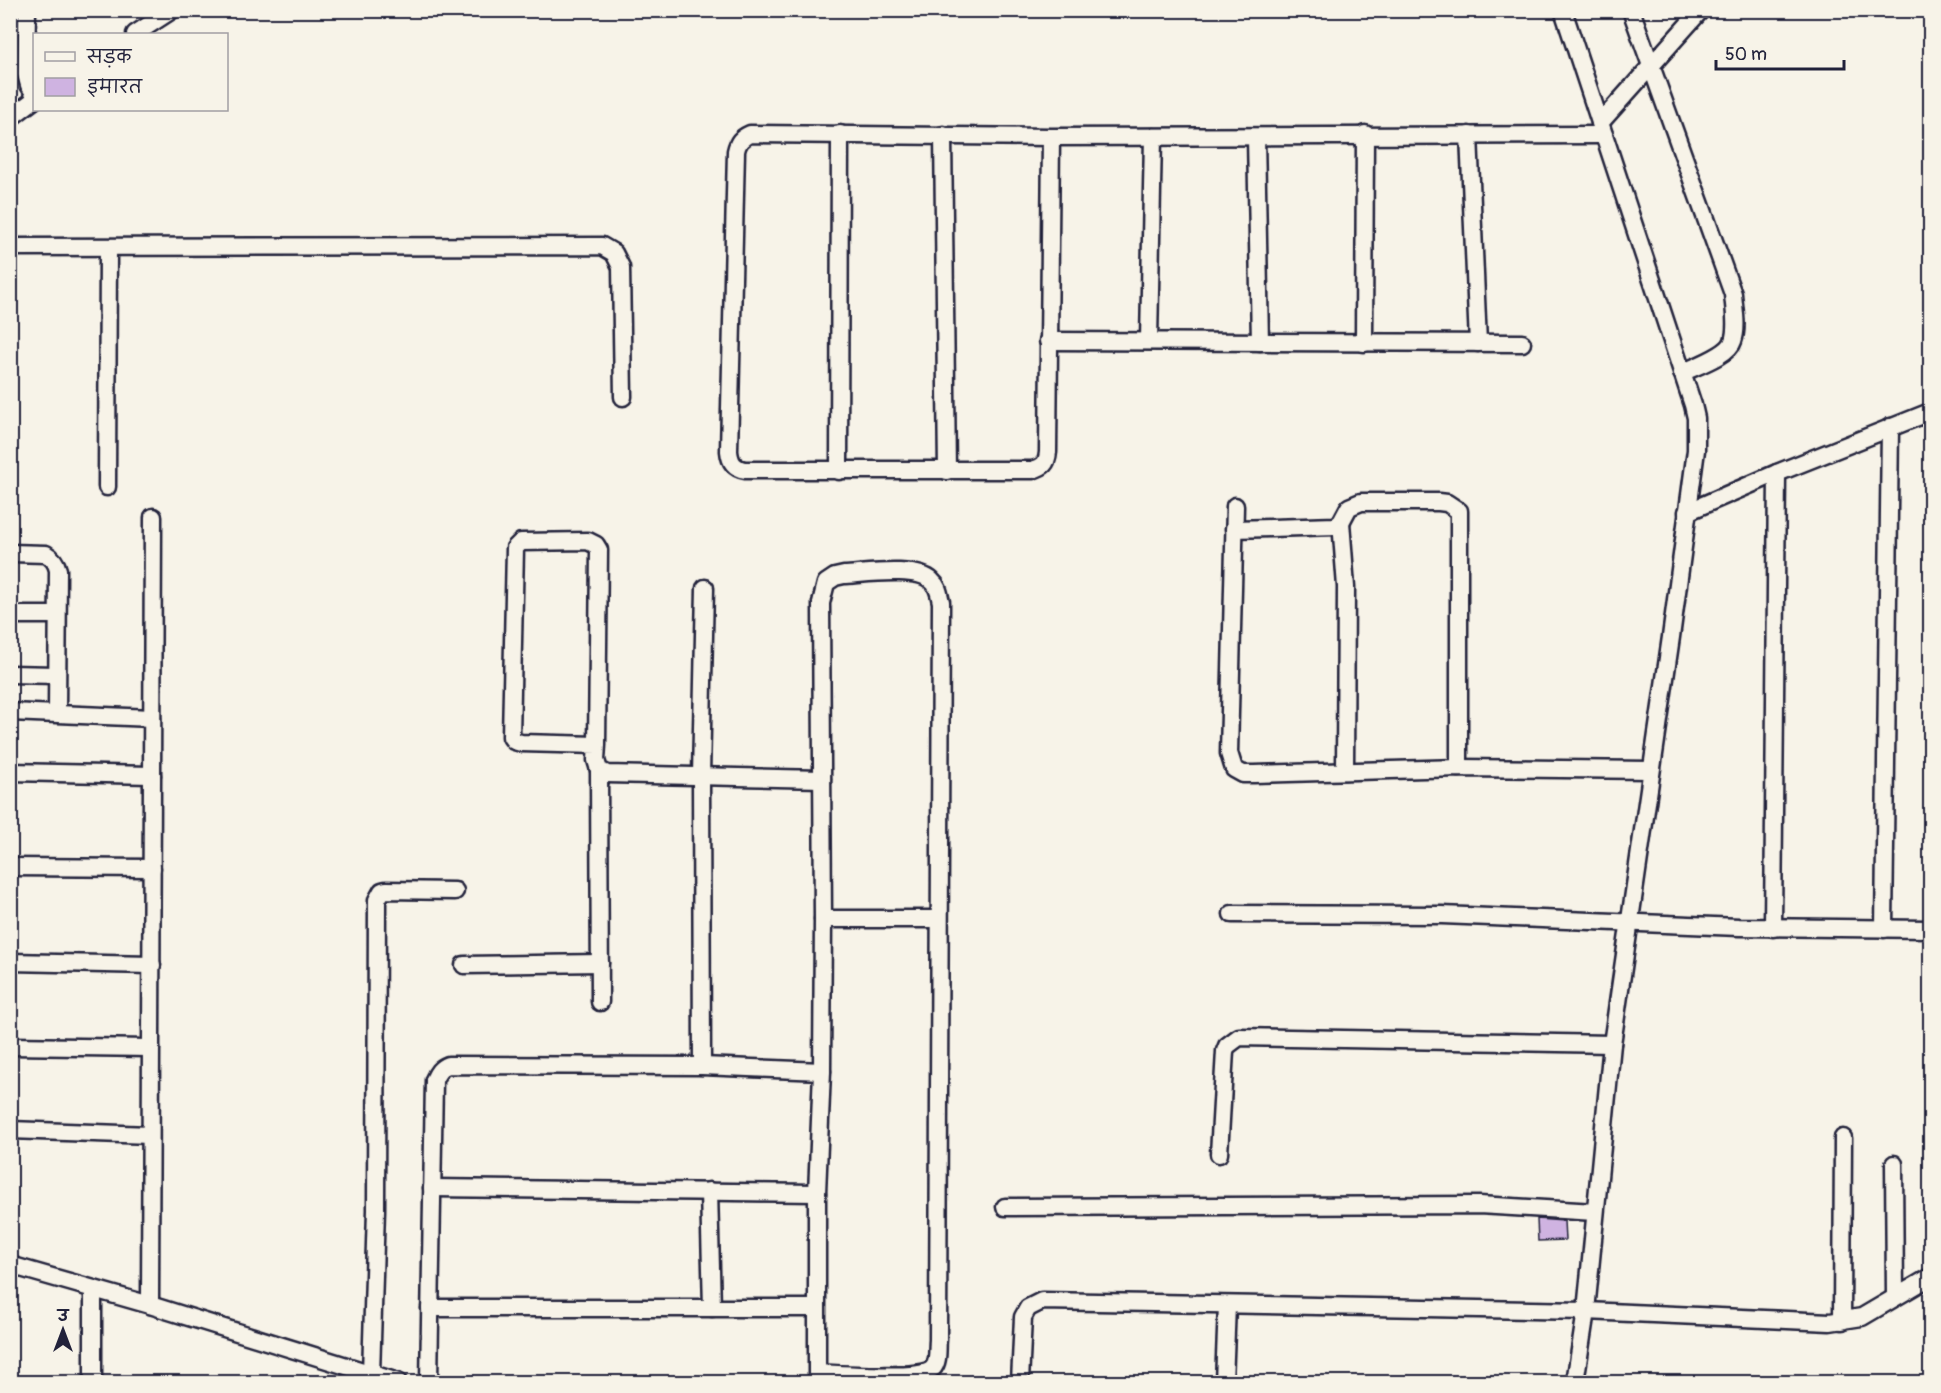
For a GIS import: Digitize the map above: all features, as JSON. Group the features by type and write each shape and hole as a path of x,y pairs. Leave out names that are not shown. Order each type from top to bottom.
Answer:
{"street":[{"path":"27,10 26,74 33,91"},
{"path":"137,33 172,10"},
{"path":"1563,10 1693,405 1697,431 1679,585 1612,1044 1586,1311 1575,1383"},
{"path":"1631,10 1733,294 1734,340 1731,347 1682,373"},
{"path":"1051,136 1048,452 1047,460 1042,467 1032,470 839,471 745,470 732,464 729,451 736,151 738,142 743,137 750,134 1469,135 1602,129 1651,66 1701,10"},
{"path":"10,118 33,101"},
{"path":"839,471 840,134"},
{"path":"1364,343 1365,134"},
{"path":"944,135 947,471"},
{"path":"1469,135 1478,343"},
{"path":"1149,341 1153,136"},
{"path":"1256,136 1260,342"},
{"path":"10,247 602,246 614,253 621,267 623,398"},
{"path":"107,487 108,248"},
{"path":"1048,341 1522,344"},
{"path":"1687,512 1777,473 1930,412"},
{"path":"1884,929 1890,427"},
{"path":"1773,928 1777,473"},
{"path":"1345,771 1346,587 1341,522 1349,507 1361,502 1439,502 1448,503 1460,511 1459,768"},
{"path":"1235,506 1229,753 1234,769 1243,774 1459,768 1651,770"},
{"path":"150,1305 153,517"},
{"path":"1234,528 1332,526 1341,522"},
{"path":"597,745 521,743 514,741 511,737 515,548 521,542 588,541 596,545 599,550 597,745 596,760 598,770 600,1002"},
{"path":"10,553 46,554 54,560 58,570 57,713"},
{"path":"909,572 922,575 932,580 939,590 940,602 938,1340 936,1362 933,1368 927,1372 910,1376 817,1378 817,1193 822,1071 823,919 821,603 826,583 835,577 844,575 909,572"},
{"path":"702,1066 700,776 705,588"},
{"path":"10,615 57,615"},
{"path":"10,674 56,675"},
{"path":"10,712 152,718"},
{"path":"598,770 607,774 822,779"},
{"path":"10,772 152,775"},
{"path":"10,867 152,868"},
{"path":"371,1374 376,1210 377,900 382,891 386,890 455,891"},
{"path":"1232,914 1442,915 1628,924 1930,929"},
{"path":"823,919 939,919"},
{"path":"10,962 152,965"},
{"path":"464,965 600,963"},
{"path":"1219,1154 1225,1051 1227,1046 1239,1037 1612,1044"},
{"path":"10,1046 151,1048"},
{"path":"429,1383 434,1080 442,1067 448,1065 702,1066 822,1071"},
{"path":"10,1130 150,1135"},
{"path":"1842,1321 1843,1138"},
{"path":"1894,1164 1895,1298"},
{"path":"432,1188 817,1193"},
{"path":"709,1191 711,1308"},
{"path":"1005,1207 1479,1205 1595,1212"},
{"path":"10,1265 150,1305 398,1383"},
{"path":"1020,1383 1023,1317 1028,1308 1042,1301 1586,1311 1830,1322 1862,1317 1930,1277"},
{"path":"93,1290 93,1383"},
{"path":"1224,1383 1227,1305"},
{"path":"430,1308 816,1308"}],"building":[{"path":"1537,1219 1564,1221 1565,1240 1538,1241"}]}
